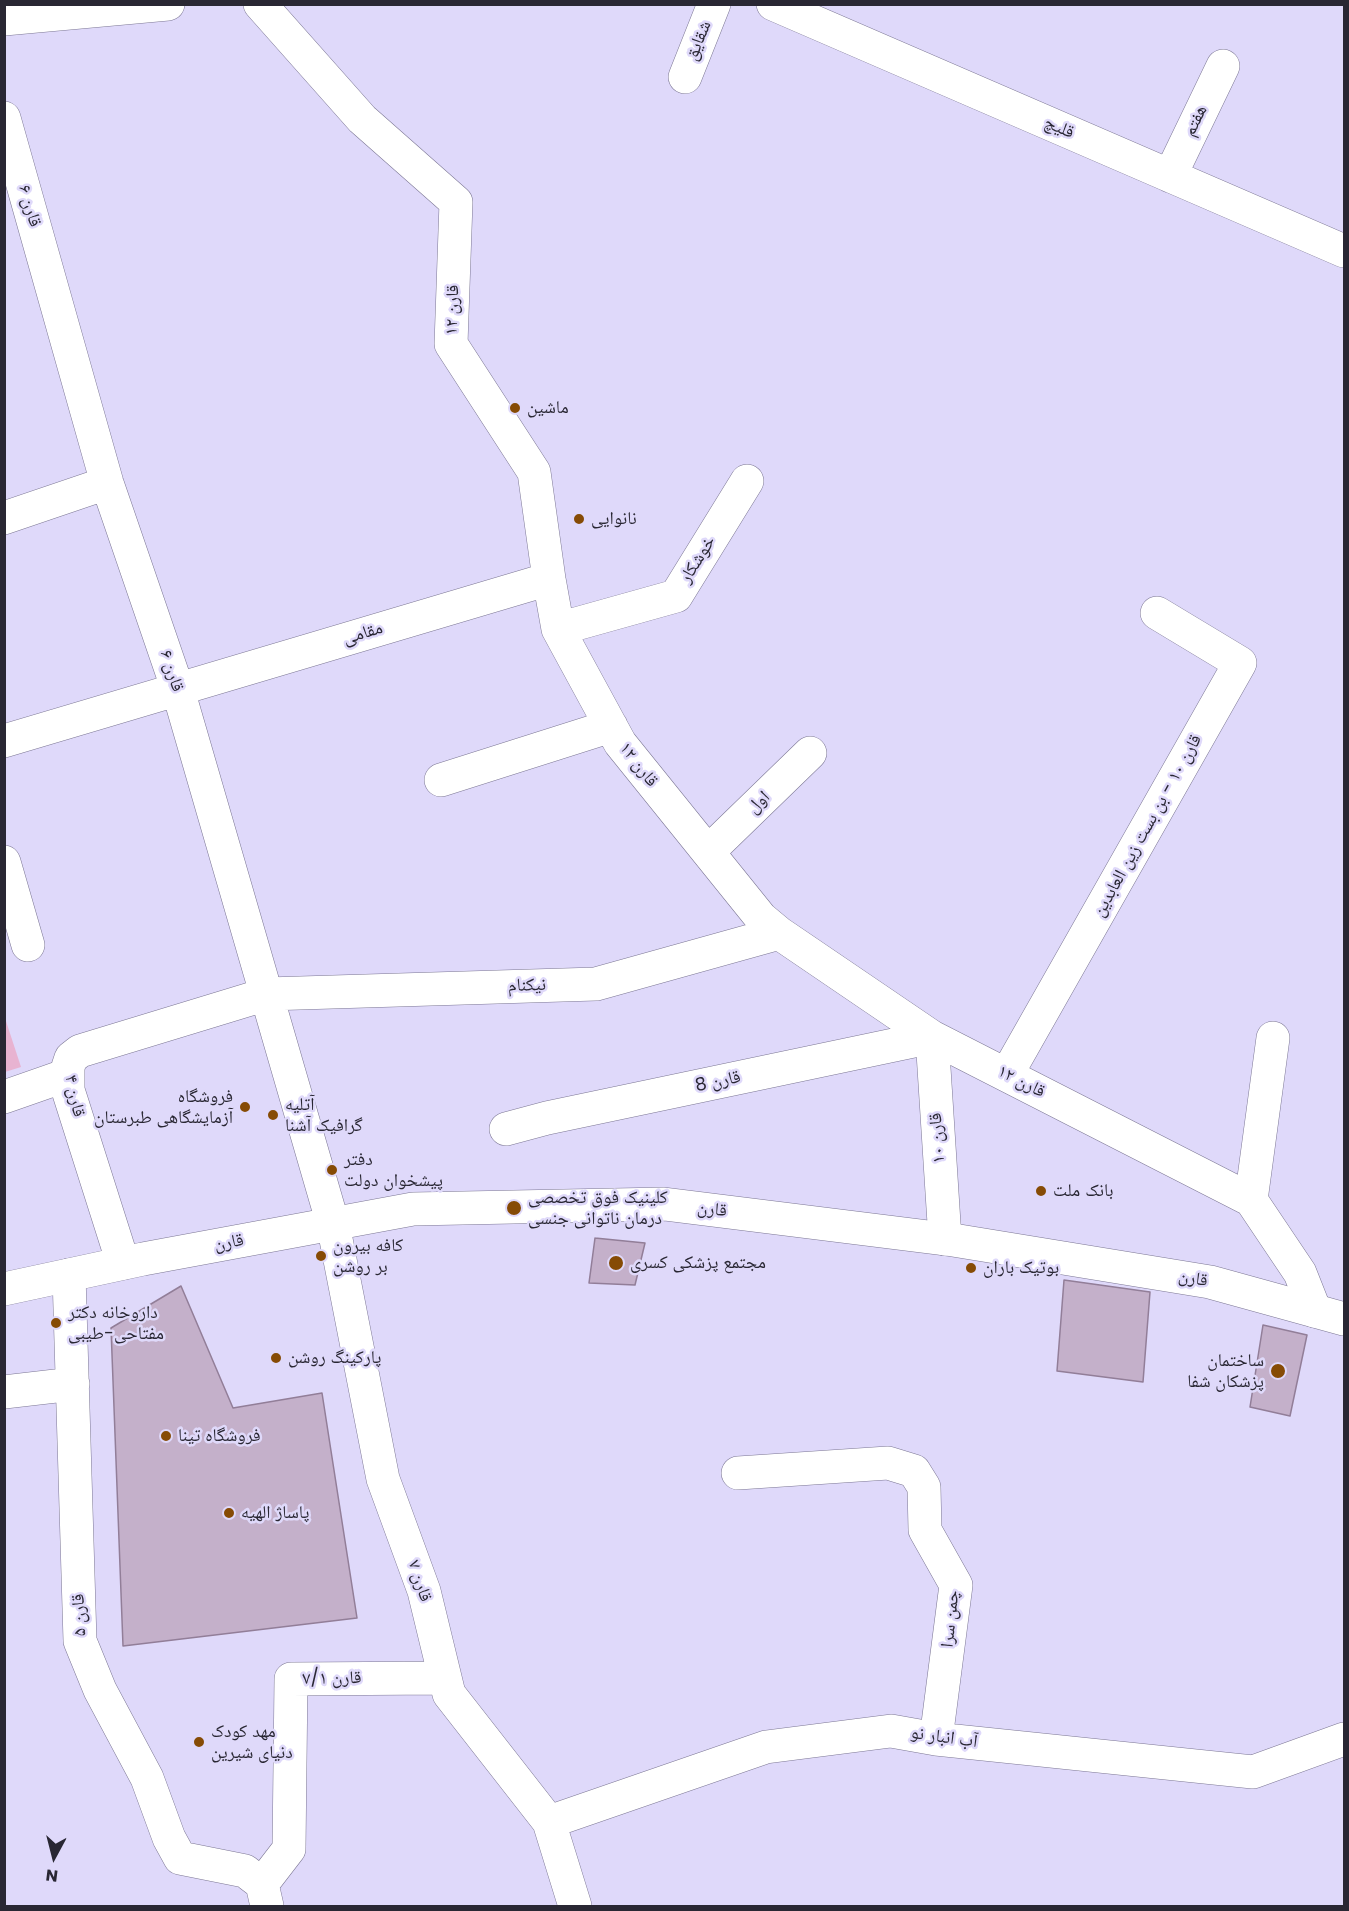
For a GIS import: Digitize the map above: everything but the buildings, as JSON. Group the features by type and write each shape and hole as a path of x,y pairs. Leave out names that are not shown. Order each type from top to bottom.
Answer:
{"street":[{"path":"4,19 168,4"},
{"name":"قارن ۱۲","path":"260,4 362,118 456,202 451,344 534,472 558,629 620,743 761,918 779,933 932,1037 1251,1200 1330,1315"},
{"name":"شقایق","path":"685,77 714,4"},
{"name":"قلیچ","path":"773,4 1344,251"},
{"name":"هفتم","path":"1170,176 1223,66"},
{"name":"قارن ۶","path":"4,118 107,483 178,690 333,1224"},
{"name":"خوشکار","path":"558,629 676,596 747,481"},
{"path":"4,518 107,483"},
{"name":"مقامی","path":"4,741 549,579"},
{"name":"قارن ۱۰ - بن بست زین العابدین","path":"1007,1074 1240,663 1156,613"},
{"path":"441,780 611,726"},
{"name":"اول","path":"708,852 810,753"},
{"path":"4,862 28,945"},
{"name":"نیکنام","path":"267,994 596,984 779,933"},
{"name":"قارن ۴","path":"123,1263 68,1090 67,1075 72,1058 80,1051 267,994"},
{"name":"قارن 8","path":"506,1129 547,1118 932,1037"},
{"name":"قارن ١٠","path":"932,1037 945,1239"},
{"path":"1251,1200 1273,1038"},
{"path":"4,1096 67,1075"},
{"name":"قارن","path":"4,1289 123,1263 413,1209 664,1204 945,1239 1210,1282 1330,1315"},
{"name":"قارن ٧","path":"333,1224 383,1479 424,1591 449,1694 549,1822 575,1906"},
{"name":"قارن ۵","path":"69,1275 80,1641 100,1690 147,1778 169,1838 180,1858 245,1871 264,1895"},
{"path":"4,1392 73,1384"},
{"name":"چمن سرا","path":"738,1473 888,1463 914,1472 924,1487 925,1530 956,1585 936,1739"},
{"name":"قارن ۷/۱","path":"264,1895 289,1849 291,1679 444,1678"},
{"name":"آب انبار نو","path":"549,1822 766,1747 891,1731 936,1739 1253,1772 1344,1739"}],"shaded area":[{"path":"4,1015 21,1067 5,1072 4,1072"}],"place":[{"name":"ماشین","path":"515,408"},
{"name":"نانوایی","path":"579,519"},
{"name":"فروشگاه آزمایشگاهی طبرستان","path":"245,1107"},
{"name":"آتلیه گرافیک آشنا","path":"273,1115"},
{"name":"دفتر پیشخوان دولت","path":"332,1170"},
{"name":"بانک ملت","path":"1041,1191"},
{"name":"کلینیک فوق تخصصی درمان ناتوانی جنسی","path":"514,1208"},
{"name":"کافه بیرون بر روشن","path":"321,1256"},
{"name":"مجتمع پزشکی کسری","path":"616,1263"},
{"name":"بوتیک باران","path":"971,1268"},
{"name":"داروخانه دکتر مفتاحی-طیبی","path":"56,1323"},
{"name":"پارکینگ روشن","path":"276,1358"},
{"name":"ساختمان پزشکان شفا","path":"1278,1371"},
{"name":"فروشگاه تینا","path":"166,1436"},
{"name":"پاساژ الهیه","path":"229,1513"},
{"name":"مهد کودک دنیای شیرین","path":"199,1742"}]}
